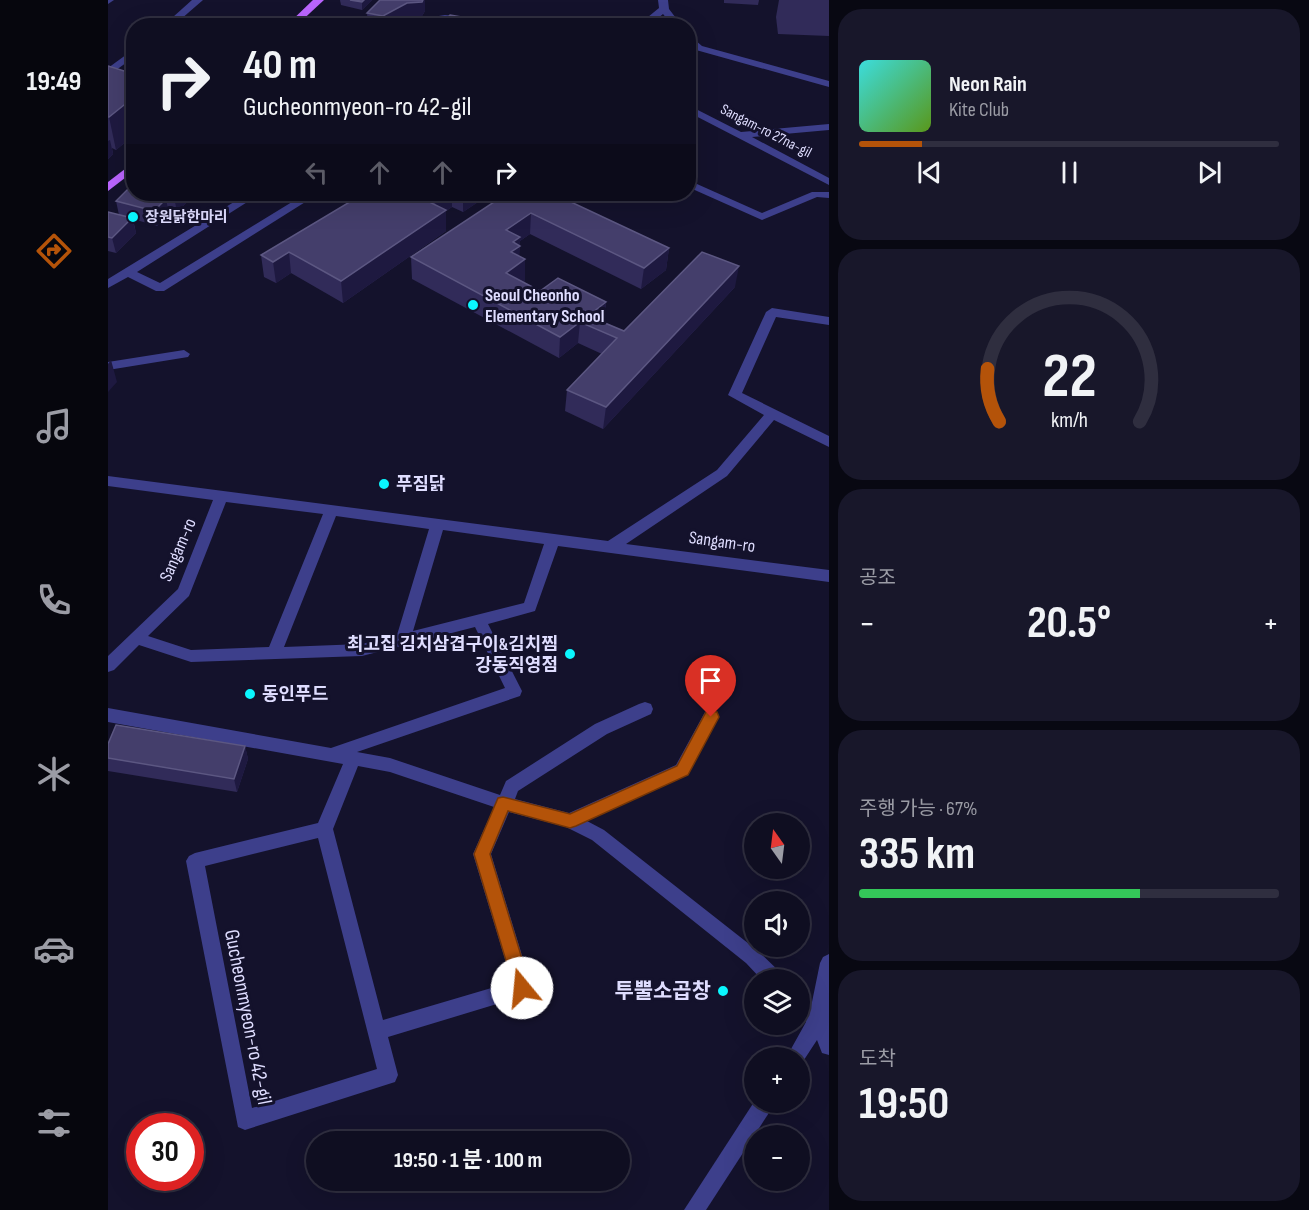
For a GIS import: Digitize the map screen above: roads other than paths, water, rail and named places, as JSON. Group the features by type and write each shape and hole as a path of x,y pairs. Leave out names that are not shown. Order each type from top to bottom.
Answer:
{"main road":[{"path":"299,18 319,0"},
{"path":"108,188 126,172"}],"street":[{"path":"177,18 198,0"},
{"path":"649,18 663,4 673,18"},
{"path":"436,18 455,18"},
{"path":"696,45 699,48 829,84"},
{"path":"108,73 126,58"},
{"name":"Sangam-ro 27na-gil","path":"696,112 829,182"},
{"path":"740,135 829,127"},
{"path":"696,187 762,217 816,194 829,195"},
{"path":"108,284 243,201"},
{"path":"128,272 160,288 301,201"},
{"path":"829,321 772,312 735,395 829,442"},
{"path":"108,366 184,354"},
{"path":"610,547 722,473 772,414"},
{"name":"Sangam-ro","path":"108,482 829,576"},
{"name":"Sangam-ro","path":"108,666 184,592 220,496"},
{"path":"274,653 331,511"},
{"path":"403,639 438,524"},
{"path":"136,638 191,656 362,650 530,607 553,539"},
{"path":"330,755 514,691 479,620"},
{"path":"377,1031 522,988 482,854 503,803 512,786 602,729 645,709"},
{"path":"108,715 390,765 503,803 570,821 598,835 764,969"},
{"path":"570,821 682,770 711,717"},
{"path":"324,829 353,759"},
{"name":"Gucheonmyeon-ro 42-gil","path":"324,829 388,1075 245,1120 195,861 324,829"},
{"path":"802,1047 818,1021 829,963"},
{"path":"810,1013 818,1021 829,1046"},
{"path":"694,1210 759,1113"}],"place":[{"name":"장원닭한마리","path":"133,217"},
{"name":"Seoul Cheonho Elementary School","path":"473,305"},
{"name":"푸짐닭","path":"384,484"},
{"name":"최고집 김치삼겹구이&김치찜 강동직영점","path":"570,654"},
{"name":"동인푸드","path":"250,694"},
{"name":"투뿔소곱창","path":"723,991"}]}
